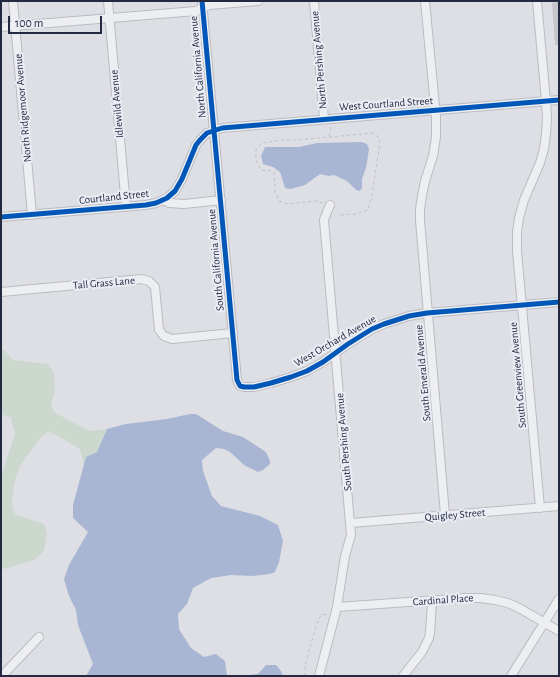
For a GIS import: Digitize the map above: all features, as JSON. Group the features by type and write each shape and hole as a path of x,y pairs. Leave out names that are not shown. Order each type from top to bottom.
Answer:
{"street":[{"name":"North Ridgemoor Avenue","path":"13,1 32,215"},
{"name":"Idlewild Avenue","path":"108,1 126,207"},
{"path":"1,27 196,11 203,5 258,1"},
{"name":"North Pershing Avenue","path":"314,1 324,119"},
{"name":"South Emerald Avenue","path":"425,1 436,137 433,156 425,181 420,209 420,220 446,515"},
{"name":"South Greenview Avenue","path":"537,1 546,101 546,134 540,163 524,200 519,218 517,251 540,508"},
{"name":"North California Avenue","path":"203,5 214,130"},
{"name":"West Courtland Street","path":"214,130 324,119 559,100"},
{"name":"Courtland Street","path":"1,217 126,207 156,203 167,198 175,191 182,180 196,145 207,133 214,130"},
{"name":"South California Avenue","path":"214,130 236,380 240,386"},
{"path":"163,200 169,203 184,204 220,200"},
{"name":"South Pershing Avenue","path":"319,676 337,607 345,556 351,535 324,220 330,205"},
{"name":"Tall Grass Lane","path":"1,292 141,279 149,281 155,287 158,330 164,336 172,339 233,333"},
{"name":"West Orchard Avenue","path":"240,386 244,388 254,387 291,378 323,362 360,336 384,324 409,316 427,313 559,302"},
{"name":"Quigley Street","path":"351,523 559,506"},
{"name":"Cardinal Place","path":"337,607 481,598 508,603 559,631"},
{"path":"511,676 559,598"},
{"path":"403,676 422,652 429,638 432,601"},
{"path":"2,676 39,637"}],"path":[{"path":"329,137 331,127"},
{"path":"330,205 316,201 288,204 279,202 276,192 274,172 260,170 256,160 256,148 262,143 281,140 373,134 378,137 380,143 372,195 368,210 356,214 339,215"},
{"path":"305,676 305,666 316,626 322,614 329,615"}],"shaded area":[{"path":"1,349 4,350 13,360 48,364 54,373 55,390 51,404 54,412 89,431 107,429 97,452 86,457 84,464 80,449 49,431 40,438 20,466 14,483 12,502 13,510 16,515 44,524 47,533 44,551 34,560 5,569 1,567 1,476 15,434 11,418 1,414"}],"water":[{"path":"362,142 367,144 369,149 366,168 362,179 362,188 360,191 356,190 347,181 334,175 329,176 320,174 305,185 290,189 285,188 280,172 273,167 263,164 261,156 265,147 299,147 317,143"},
{"path":"196,414 223,431 243,437 266,452 270,464 258,472 244,465 230,452 224,449 216,448 202,460 203,471 212,496 221,506 260,516 278,525 283,541 279,562 275,572 270,574 252,576 231,575 211,578 193,588 187,604 178,614 179,629 191,648 204,657 216,654 225,661 227,676 86,676 93,664 78,625 76,610 69,596 64,579 69,565 88,532 73,518 73,505 86,457 97,452 107,429 126,424 167,419"},
{"path":"266,665 276,665 283,676 240,676 258,674"}],"building":[{"path":"559,2 559,45 555,45 552,3"}],"cycle path":[{"path":"202,1 237,380 240,386 254,387 307,371 372,329 409,316 427,313 559,302"},
{"path":"1,217 156,203 167,198 175,191 182,179 196,145 200,140 207,133 222,128 559,100"}]}
